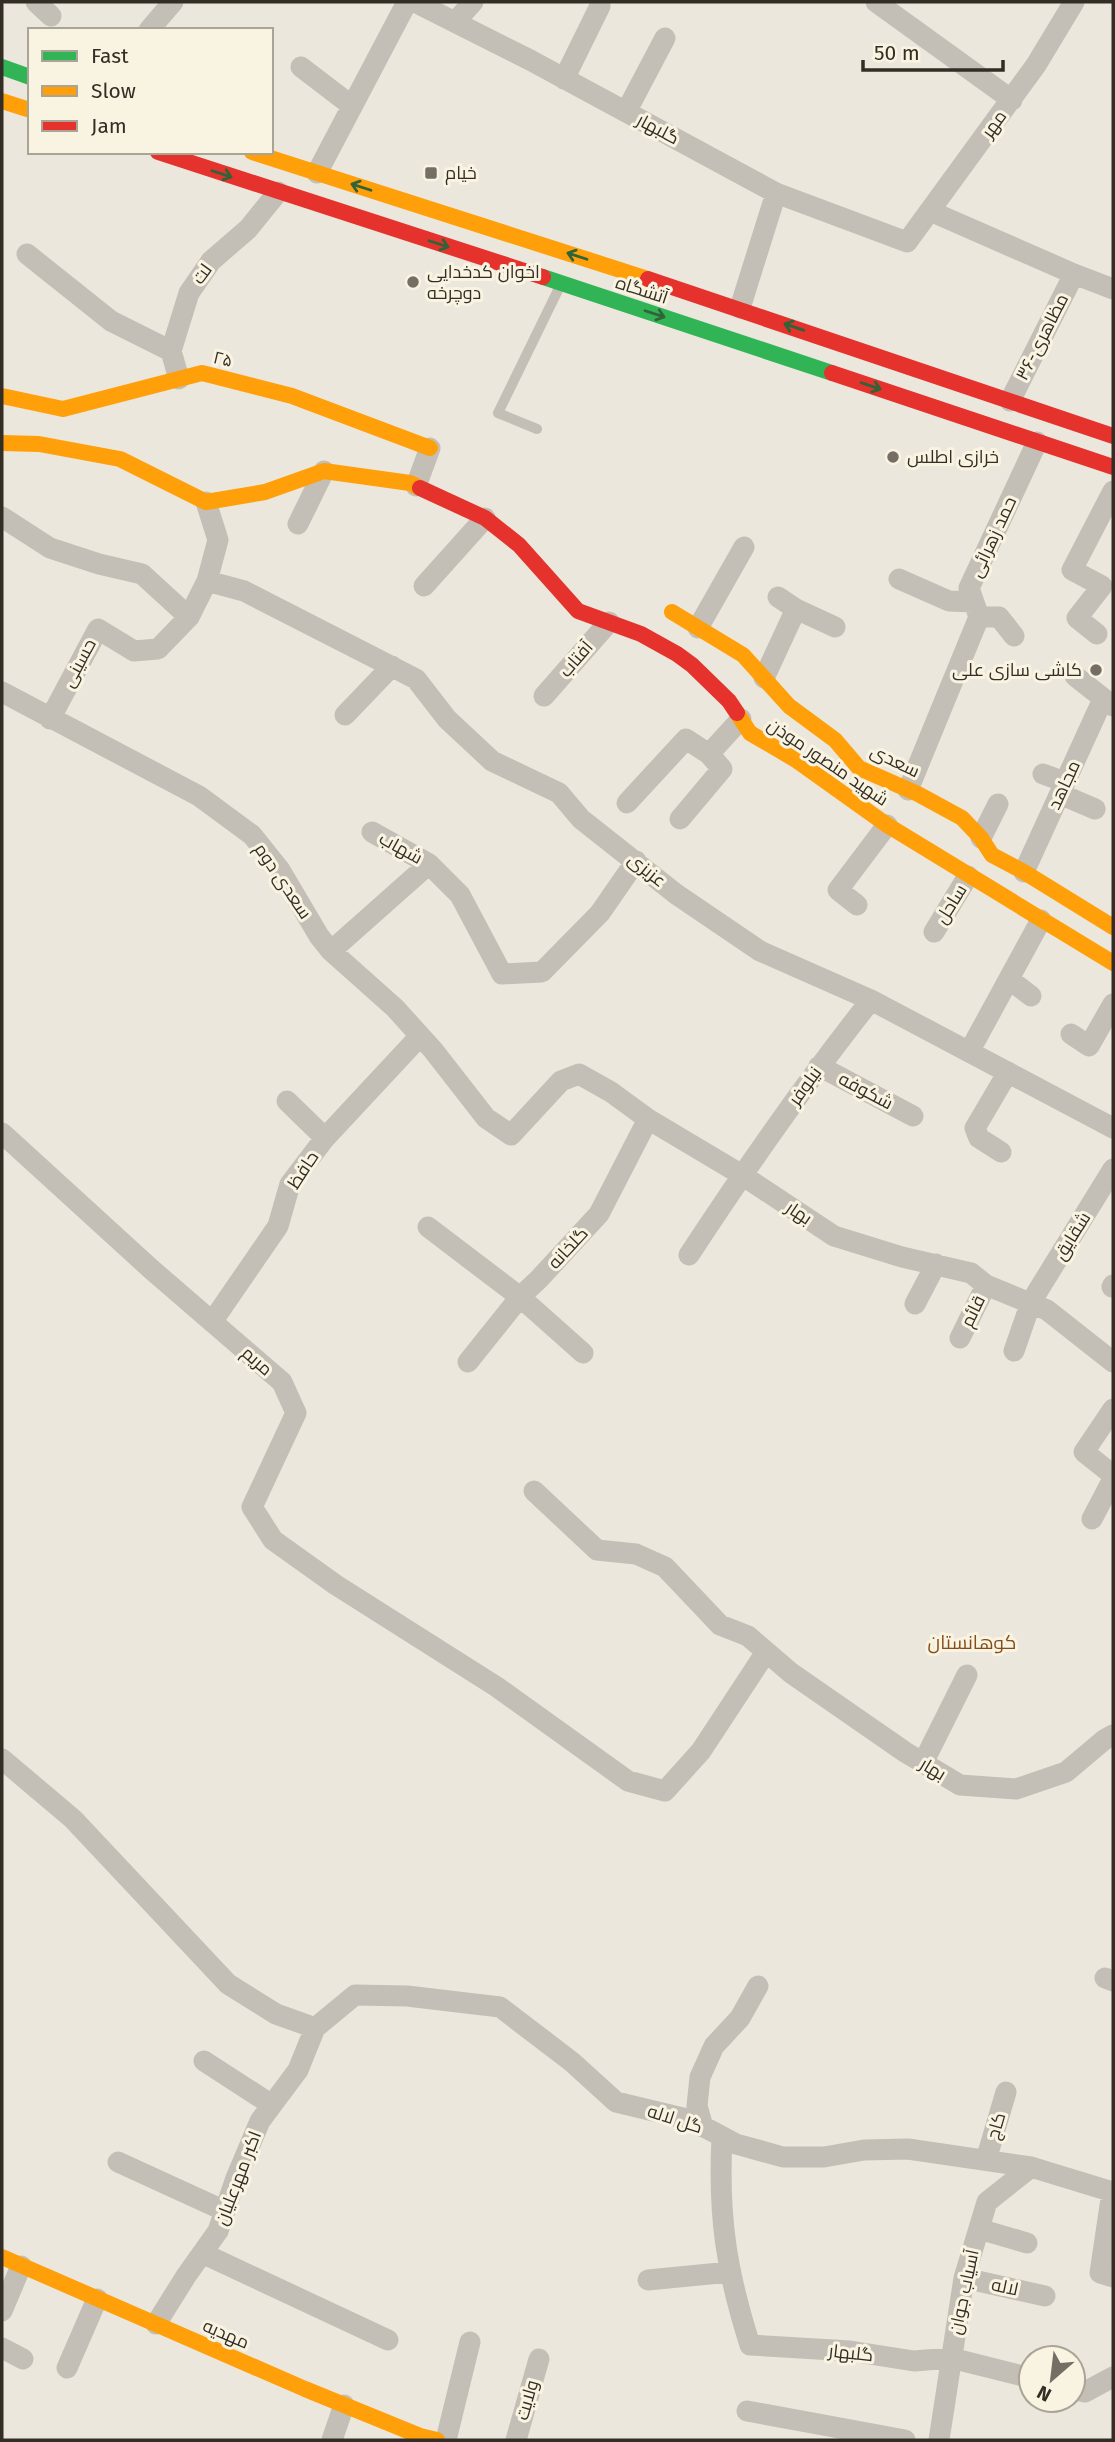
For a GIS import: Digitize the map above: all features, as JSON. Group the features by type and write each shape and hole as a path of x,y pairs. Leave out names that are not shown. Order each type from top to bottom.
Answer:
{"street":[{"path":"151,28 173,2"},
{"path":"317,173 407,2"},
{"name":"گلبهار","path":"415,2 776,193 907,242"},
{"path":"455,22 473,2"},
{"path":"876,2 1012,100"},
{"name":"مهر","path":"907,242 1012,100 1074,2"},
{"path":"564,79 600,6"},
{"path":"626,112 665,38"},
{"path":"2,67 28,76"},
{"path":"301,67 352,106"},
{"path":"2,101 28,109"},
{"name":"آتشگاه","path":"164,154 1113,467"},
{"name":"آتشگاه","path":"258,154 740,308 1113,436"},
{"name":"لت","path":"171,351 189,293 211,261 248,229 278,192"},
{"path":"740,308 776,193"},
{"path":"930,211 1074,274"},
{"path":"27,254 111,321 171,351 179,379"},
{"name":"۳۶-مظاهری","path":"1010,401 1074,274 1113,289"},
{"name":"۲۵","path":"2,396 62,409 202,373 292,396 430,447"},
{"path":"951,414 963,411 969,406 962,384"},
{"path":"1037,442 1031,435 1030,426 1037,416 1049,414"},
{"name":"حمد زهرائی","path":"908,790 976,610 969,588 1037,442"},
{"path":"2,443 39,444 120,459 206,502"},
{"path":"416,486 430,447"},
{"path":"298,524 324,471"},
{"name":"شهید منصور موذن","path":"206,502 265,492 324,471 410,483 485,518 519,545 578,611 641,635 677,654 702,647 729,701 750,733 796,760 887,825 1113,963"},
{"path":"1097,634 1077,618 1102,586 1072,570 1113,491"},
{"name":"حسینی","path":"50,719 98,629 134,652 158,649 188,617 207,581 218,540 206,502"},
{"path":"2,517 50,548 99,564 142,573 188,617"},
{"path":"424,586 485,518"},
{"path":"702,647 744,547"},
{"path":"899,579 949,601 999,617 1014,636"},
{"name":"عزیزی","path":"207,581 244,591 416,679 447,719 492,761 559,793 581,819 676,894 760,951 871,1000 1113,1128"},
{"path":"764,678 787,603 835,627"},
{"name":"سعدی","path":"671,612 702,647 743,655 789,706 835,740 859,768 962,818 981,838 992,855 1113,927"},
{"name":"آفتاب","path":"544,696 608,622"},
{"path":"345,715 391,666"},
{"path":"1075,676 1108,702"},
{"name":"سعدی دوم","path":"3,696 199,796 252,835 280,870 319,936 331,951 395,1008 486,1118 511,1135"},
{"name":"مجاهد","path":"1024,872 1063,788 1108,702"},
{"path":"709,754 740,719"},
{"path":"627,803 686,739 709,754 722,769 680,819"},
{"path":"1043,774 1095,809"},
{"path":"981,838 999,804"},
{"path":"857,905 838,890 887,825"},
{"name":"شهاب","path":"372,832 429,863 460,895 502,974 542,972 600,913 636,861"},
{"path":"331,951 429,863"},
{"name":"ساحل","path":"934,932 968,876"},
{"path":"969,1052 1041,920"},
{"path":"1009,979 1031,996"},
{"name":"نیلوفر","path":"689,1255 819,1066 871,1000"},
{"path":"1071,1034 1088,1046 1113,1004"},
{"name":"حافظ","path":"212,1322 278,1226 290,1184 325,1138 420,1036"},
{"name":"شکوفه","path":"819,1066 913,1116"},
{"path":"1001,1152 979,1138 975,1128 1008,1072"},
{"name":"بهار","path":"511,1135 561,1081 579,1074 742,1175 834,1236 902,1257 971,1273 986,1285 1047,1310 1113,1362"},
{"path":"287,1101 325,1138"},
{"name":"گلخانه","path":"468,1362 520,1297 598,1214 648,1119"},
{"name":"مریم","path":"2,1133 282,1382 296,1413 252,1507 274,1540 336,1585 497,1686 628,1781 665,1791 701,1751 766,1652"},
{"name":"شقایق","path":"1014,1351 1031,1303 1113,1168"},
{"path":"428,1227 520,1297 583,1353"},
{"path":"915,1304 936,1264"},
{"name":"قائم","path":"960,1338 986,1285"},
{"path":"1092,1519 1113,1477 1084,1452 1113,1409"},
{"name":"بهار","path":"534,1491 597,1550 636,1554 665,1567 720,1625 748,1636 791,1673 923,1763 960,1785 1016,1788 1066,1772 1113,1735"},
{"path":"923,1763 967,1675"},
{"path":"2,1759 73,1819 228,1984 276,2014 315,2028"},
{"path":"648,2280 730,2273 712,2132 697,2106 700,2077 714,2046 740,2018 758,1986"},
{"name":"گل لاله","path":"315,2028 355,1995 407,1996 500,2007 572,2062 616,2102 691,2120 736,2144 783,2157 824,2157 864,2150 908,2149 1031,2167 1112,2192"},
{"name":"اکبر مهرعلیان","path":"156,2325 218,2231 260,2121 298,2070 315,2028"},
{"path":"204,2061 272,2105"},
{"name":"کاج","path":"986,2160 1006,2092"},
{"path":"118,2162 225,2211"},
{"name":"آسیاب جوان","path":"939,2440 964,2278 987,2202 1031,2167"},
{"path":"1112,2192 1100,2273 1113,2277"},
{"path":"979,2229 1027,2243"},
{"path":"202,2253 388,2340"},
{"path":"2,2311 11,2262"},
{"name":"مهدیه","path":"11,2262 344,2405 420,2436 437,2440"},
{"name":"گلبهار","path":"730,2273 734,2297 750,2345 850,2351 914,2361 951,2358 1017,2374"},
{"name":"لاله","path":"964,2278 1045,2296"},
{"path":"68,2368 97,2299"},
{"path":"446,2440 470,2342"},
{"path":"2,2348 23,2359"},
{"name":"ولایت","path":"516,2440 539,2359"},
{"path":"1087,2391 1113,2377"},
{"path":"332,2440 344,2405"},
{"path":"747,2412 905,2440"}],"lane":[{"path":"537,429 498,413 561,283"}],"traffic: fast":[{"path":"2,67 28,76"},
{"path":"543,277 832,373"}],"traffic: slow":[{"path":"2,101 28,109"},
{"path":"258,154 648,279"},
{"path":"2,396 63,409 202,373 292,396 430,448"},
{"path":"2,443 39,444 120,459 206,502 265,492 324,471 410,483 420,488"},
{"path":"672,612 743,655 789,706 835,740 859,768 918,794 962,818 981,838 992,855 1113,927"},
{"path":"737,713 750,733 796,760 887,825 1113,963"},
{"path":"2,2257 305,2389 420,2436 437,2440"}],"traffic: jam":[{"path":"164,154 543,277"},
{"path":"648,279 1113,436"},
{"path":"832,373 1113,467"},
{"path":"420,488 485,518 519,545 578,611 641,634 677,654 729,701 737,713"}],"place":[{"name":"خیام","path":"431,173"},
{"name":"اخوان کدخدایی دوچرخه","path":"413,282"},
{"name":"خرازی اطلس","path":"893,457"},
{"name":"کاشی سازی علی","path":"1096,670"}],"district":[{"name":"کوهانستان","path":"972,1642"}]}
